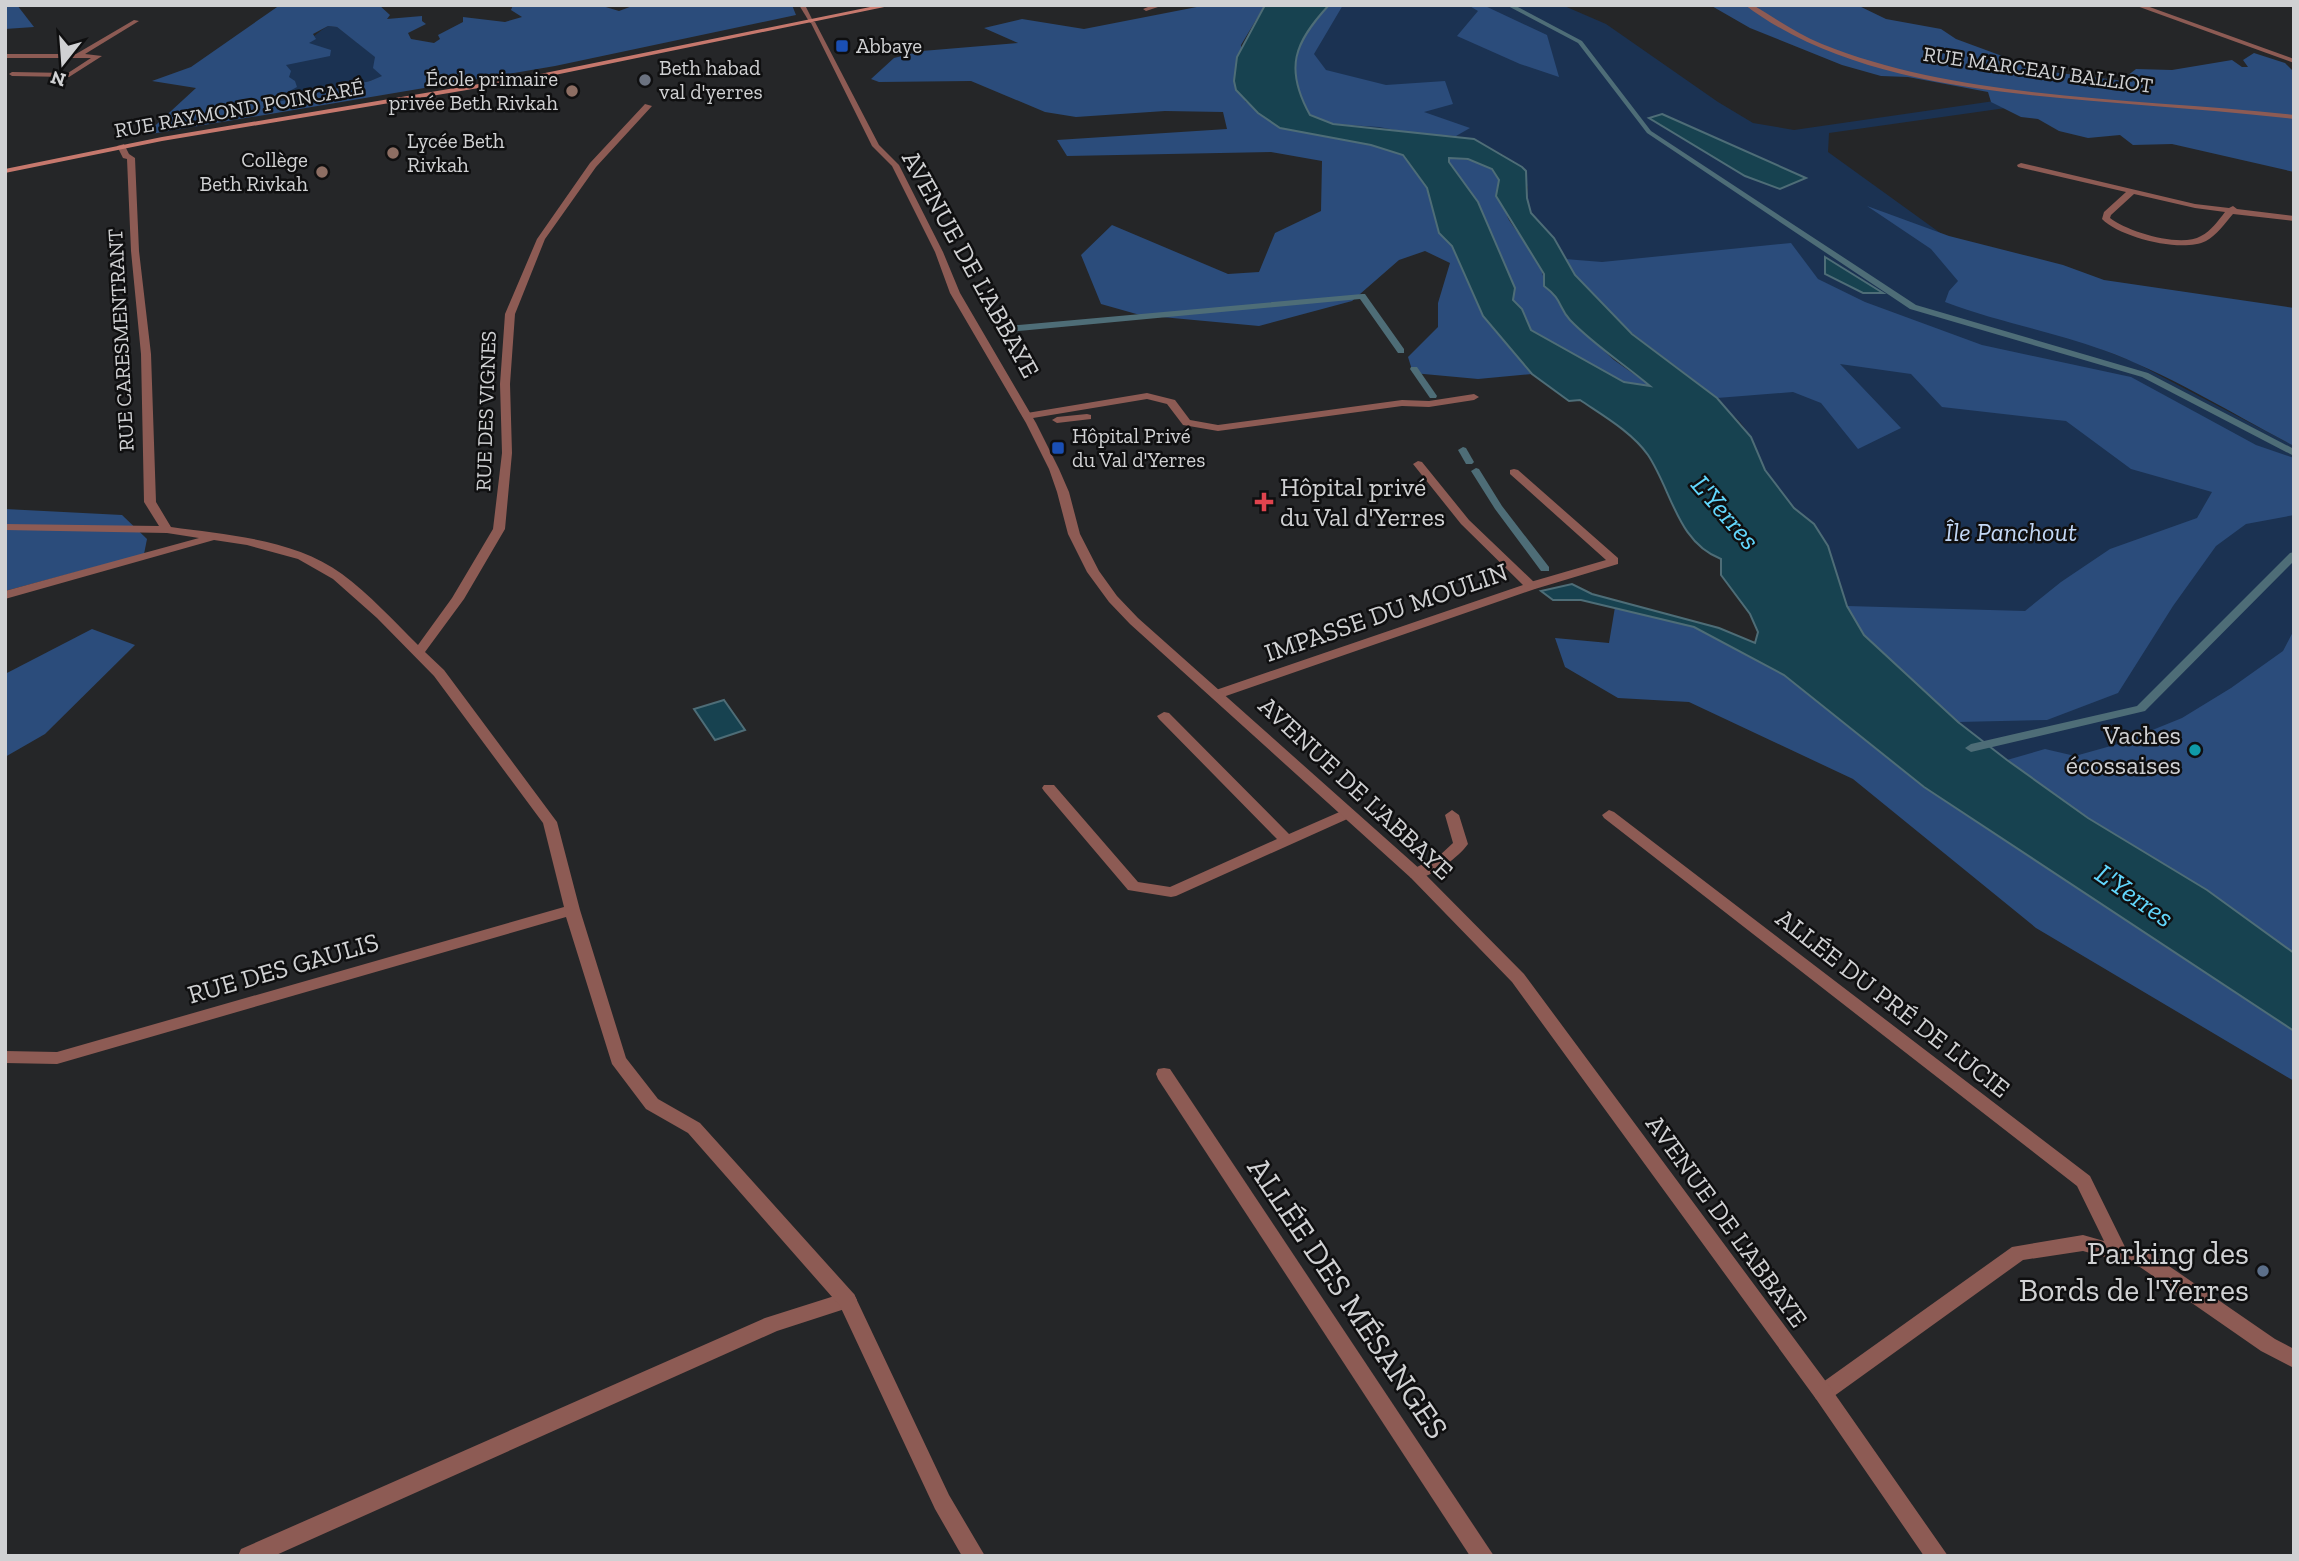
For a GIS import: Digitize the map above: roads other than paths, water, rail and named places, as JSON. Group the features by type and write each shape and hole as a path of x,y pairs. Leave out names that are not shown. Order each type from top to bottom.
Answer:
{"main road":[{"name":"RUE RAYMOND POINCARÉ","path":"5,171 121,146 545,75 891,5"}],"street":[{"name":"AVENUE DE L'ABBAYE","path":"802,5 876,146 895,165 939,252 955,293 1029,419 1054,469 1074,534 1093,572 1134,621 1416,874 1518,978 1824,1394 1937,1556"},
{"path":"1146,9 1161,5"},
{"name":"RUE MARCEAU BALLIOT","path":"1748,5 1821,46 1922,74 2039,92 2294,116"},
{"name":"RUE MARCEAU BALLIOT","path":"1758,5 1829,44 1929,71 2041,89 2294,116"},
{"path":"2137,5 2294,61"},
{"path":"77,56 136,21"},
{"path":"5,55 99,56 69,75 8,76"},
{"path":"8,76 39,56"},
{"name":"RUE DES VIGNES","path":"418,653 458,599 499,529 507,453 505,384 510,314 541,239 593,164 648,106"},
{"name":"RUE CARESMENTRANT","path":"121,146 126,156 131,158 135,251 146,354 150,502 167,530"},
{"path":"2021,165 2196,206 2294,219"},
{"path":"2132,191 2107,214 2106,219 2119,229 2160,239 2190,242 2203,240 2234,209"},
{"path":"1029,419 1147,396 1171,402 1187,422 1218,428 1402,403 1429,404 1474,397"},
{"path":"1029,419 1087,416"},
{"name":"IMPASSE DU MOULIN","path":"1218,694 1531,586 1465,522 1418,464"},
{"path":"1514,472 1614,561 1531,586"},
{"path":"5,527 167,530 248,541 302,557 337,576 439,673 550,822 572,910 618,1060 652,1104 694,1128 847,1300 942,1502 974,1556"},
{"path":"5,595 213,538"},
{"path":"1164,716 1287,841"},
{"path":"1049,788 1133,886 1171,891 1349,813"},
{"path":"1416,874 1444,859 1461,844 1452,815"},
{"name":"ALLÉE DU PRÉ DE LUCIE","path":"1609,815 2084,1181 2119,1254"},
{"name":"RUE DES GAULIS","path":"5,1056 57,1058 572,910"},
{"name":"ALLÉE DES MÉSANGES","path":"1164,1074 1483,1556"},
{"path":"1824,1394 2019,1253 2083,1243 2146,1261 2268,1345 2294,1359"},
{"path":"249,1556 772,1324 847,1300"}],"water":[{"name":"L'Yerres","path":"1265,5 1329,5 1308,32 1297,57 1297,83 1310,115 1333,124 1474,139 1522,167 1526,171 1527,198 1531,213 1554,238 1575,275 1632,334 1717,398 1751,437 1765,470 1794,508 1814,524 1828,546 1847,606 1864,635 1958,722 2007,760 2088,818 2207,890 2294,953 2294,1031 1924,787 1784,675 1694,627 1581,600 1553,600 1541,591 1572,584 1592,594 1719,628 1755,643 1758,632 1750,614 1721,575 1721,559 1694,541 1685,528 1648,455 1625,431 1598,412 1580,400 1569,401 1532,374 1483,316 1452,246 1439,233 1427,188 1403,155 1371,145 1280,128 1258,113 1236,90 1234,81 1237,57","holes":["1449,158 1468,159 1492,169 1499,180 1496,196 1544,274 1544,286 1554,295 1570,320 1650,386 1624,382 1531,330 1522,309 1513,300 1515,288 1478,202 1449,162"]},
{"path":"1662,114 1806,178 1780,189 1745,176 1649,118"},
{"path":"1825,257 1883,293 1863,293 1825,274"},
{"path":"724,700 745,730 715,740 694,709"}],"waterway":[{"path":"1509,5 1580,42 1649,132 1913,307 2145,375 2294,453"},
{"path":"1009,329 1362,296 1401,351"},
{"path":"1414,369 1433,396"},
{"path":"1463,450 1469,462"},
{"path":"1476,471 1498,507 1545,569"},
{"path":"1971,748 2141,709 2294,555"}],"place":[{"name":"Abbaye","path":"842,46"},
{"name":"Beth habad val d'yerres","path":"645,80"},
{"name":"École primaire privée Beth Rivkah","path":"572,91"},
{"name":"Lycée Beth Rivkah","path":"393,153"},
{"name":"Collège Beth Rivkah","path":"322,172"},
{"name":"Hôpital Privé du Val d'Yerres","path":"1058,448"},
{"name":"Hôpital privé du Val d'Yerres","path":"1264,502"},
{"name":"Vaches écossaises","path":"2195,750"},
{"name":"Parking des Bords de l'Yerres","path":"2263,1271"}],"park label":[{"name":"Île Panchout","path":"2011,532"}]}
